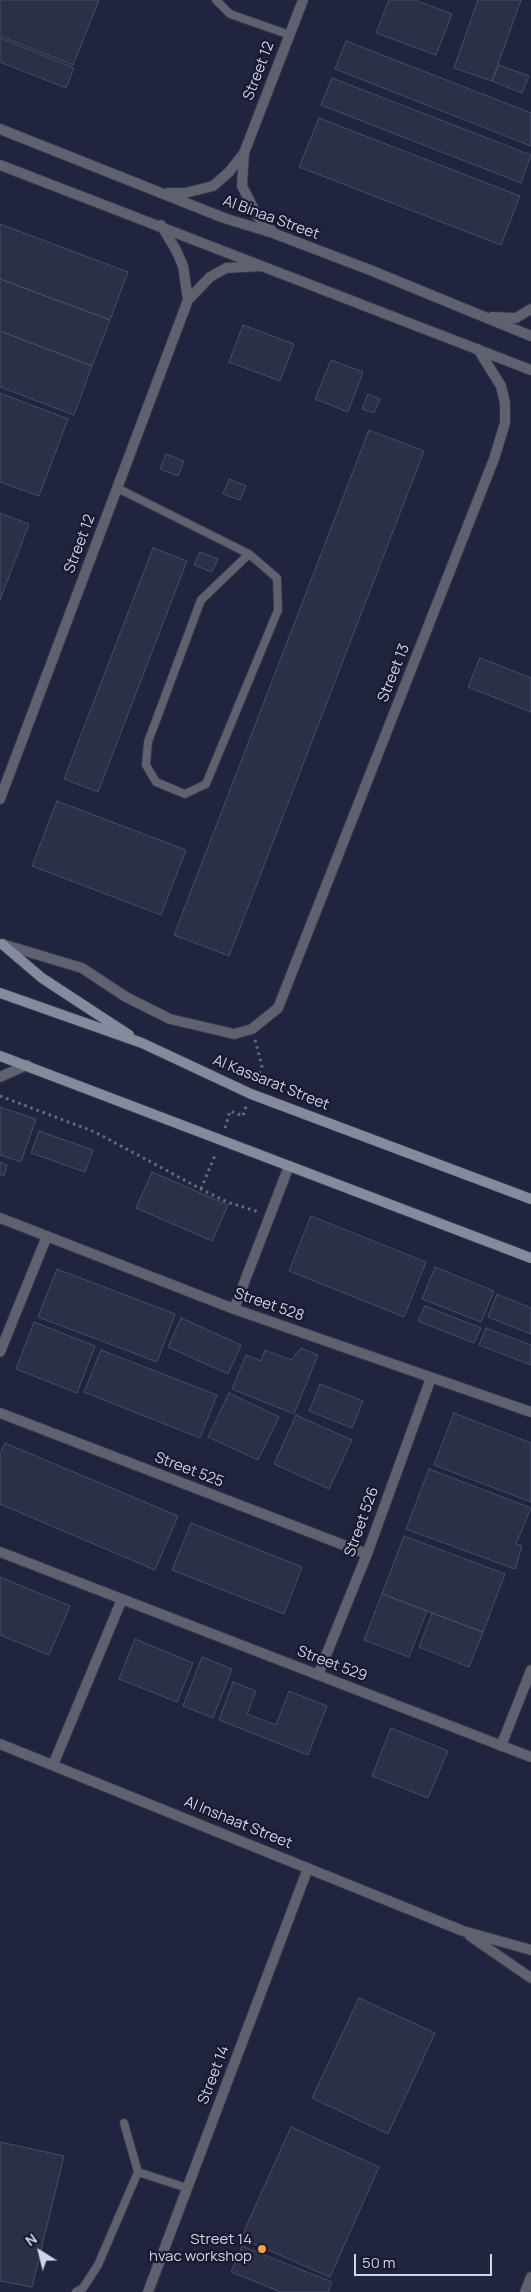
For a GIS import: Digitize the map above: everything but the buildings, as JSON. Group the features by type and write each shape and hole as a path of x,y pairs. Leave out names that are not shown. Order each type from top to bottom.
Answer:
{"street":[{"name":"Street 12","path":"160,192 184,193 213,186 229,172 244,153 303,0"},
{"name":"Al Binaa Street","path":"0,129 224,218 273,233 531,336"},
{"name":"Street 12","path":"244,153 242,186 258,217 273,233"},
{"path":"0,164 531,370"},
{"name":"Street 12","path":"160,225 176,250 183,266 188,300"},
{"name":"Street 12","path":"0,799 188,300 210,277 226,268 262,266"},
{"path":"479,316 516,318 531,309"},
{"name":"Street 13","path":"278,1008 494,459 505,422 505,403 501,386 478,349"},
{"path":"1,943 42,978 142,1043"},
{"name":"Al Kassarat Street","path":"1,943 82,968 126,996 170,1020 234,1034 252,1028 278,1008"},
{"name":"Al Kassarat Street","path":"0,993 142,1043 251,1094 531,1199"},
{"path":"0,1056 531,1258"},
{"path":"0,1077 27,1065"},
{"path":"234,1309 289,1166"},
{"name":"Street 528","path":"0,1218 234,1309 531,1412"},
{"path":"0,1352 47,1236"},
{"name":"Street 526","path":"318,1675 367,1554 431,1378"},
{"name":"Street 525","path":"0,1413 367,1554"},
{"name":"Street 529","path":"0,1552 531,1758"},
{"path":"53,1765 122,1599"},
{"path":"501,1746 531,1670"},
{"name":"Al Inshaat Street","path":"0,1744 463,1931 531,1950"},
{"name":"Street 14","path":"148,2292 308,1868"},
{"name":"Al Inshaat Street","path":"463,1931 531,1978"},
{"path":"525,2292 531,2276"}],"lane":[{"path":"216,0 230,14 290,35"},
{"path":"117,488 249,554 278,578 278,610 206,784 185,794 156,782 146,765 148,742 202,600 249,554"},
{"path":"76,2292 83,2288 98,2265 138,2172 124,2123"},
{"path":"138,2172 187,2188"}],"path":[{"path":"201,1189 222,1141 230,1111 242,1116 262,1066 252,1028"},
{"path":"0,1096 95,1132 227,1202 270,1216"}],"shaded area":[{"path":"0,0 531,0 531,2292 0,2292"}],"place":[{"name":"Street 14 hvac workshop","path":"262,2249"}]}
